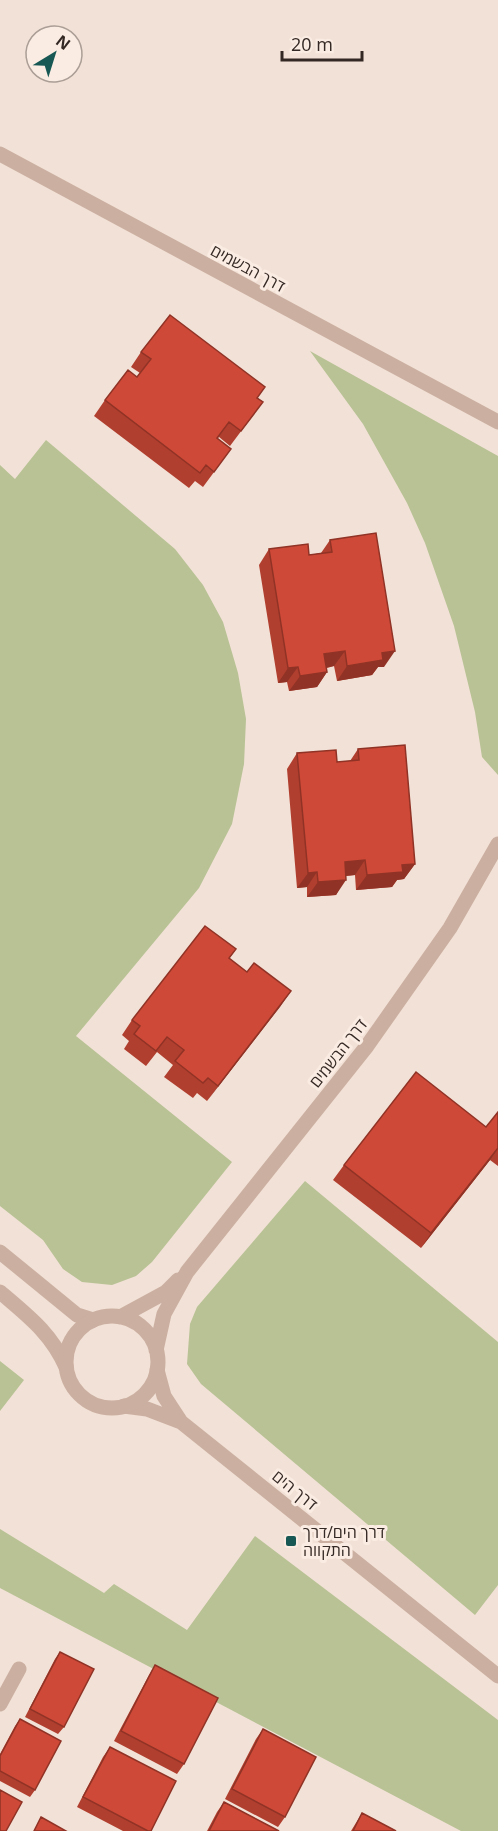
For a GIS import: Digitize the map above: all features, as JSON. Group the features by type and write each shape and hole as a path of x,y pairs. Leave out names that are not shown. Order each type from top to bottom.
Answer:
{"street":[{"name":"דרך הבשמים","path":"0,154 498,423"},
{"name":"דרך הבשמים","path":"120,1317 166,1292 187,1272 374,1037 450,928 498,844"},
{"path":"0,1252 77,1315 93,1320 120,1317 134,1322 146,1331 156,1350 157,1370 152,1384 143,1395 124,1406 104,1407 90,1402 74,1387 56,1344 32,1318 0,1292"},
{"name":"דרך הבשמים","path":"156,1350 164,1314 187,1272"},
{"path":"66,1367 67,1353 72,1340 81,1328 93,1320"},
{"name":"דרך הים","path":"157,1370 164,1396 181,1422"},
{"name":"דרך הים","path":"124,1406 147,1409 181,1422 498,1676"},
{"path":"0,1704 19,1669"}],"green space":[{"path":"310,351 498,456 498,775 482,757 475,712 454,626 425,543 407,503 363,424"},
{"path":"46,440 175,549 203,585 223,622 238,673 246,719 244,764 232,824 199,888 76,1036 232,1162 152,1262 136,1276 112,1285 82,1282 63,1269 43,1240 0,1206 0,465 15,479"},
{"path":"305,1181 498,1342 498,1585 475,1615 201,1384 187,1364 190,1324 197,1307"},
{"path":"0,1361 24,1380 0,1411"},
{"path":"0,1529 104,1593 114,1584 187,1630 255,1536 498,1720 498,1831 461,1831 0,1588"}],"building":[{"path":"170,315 265,387 257,398 263,402 241,431 229,422 217,438 231,449 214,472 206,465 200,473 105,400 128,370 137,377 151,359 141,352"},
{"path":"376,533 395,651 382,653 383,660 347,666 345,651 324,654 327,672 300,676 298,667 288,668 269,549 308,544 309,555 332,552 330,540"},
{"path":"405,745 415,864 402,865 403,872 367,875 365,860 345,862 346,880 318,882 317,872 308,873 297,753 336,750 337,762 359,760 358,749"},
{"path":"205,926 236,949 229,958 247,972 254,963 291,991 218,1086 208,1078 203,1083 175,1061 184,1050 167,1037 156,1051 134,1034 140,1026 132,1020"},
{"path":"416,1072 486,1127 498,1112 498,1148 431,1233 344,1165"},
{"path":"60,1652 94,1669 64,1727 30,1709"},
{"path":"155,1665 218,1698 184,1764 121,1731"},
{"path":"20,1719 61,1741 35,1790 0,1771 0,1756"},
{"path":"263,1729 316,1757 285,1817 232,1789"},
{"path":"110,1747 176,1781 151,1831 83,1797"},
{"path":"0,1790 22,1802 6,1831 0,1831"},
{"path":"224,1802 279,1831 209,1831"},
{"path":"362,1813 396,1831 353,1831"},
{"path":"41,1817 66,1831 34,1831"}],"place":[{"name":"דרך הים/דרך התקווה","path":"291,1541"}]}
